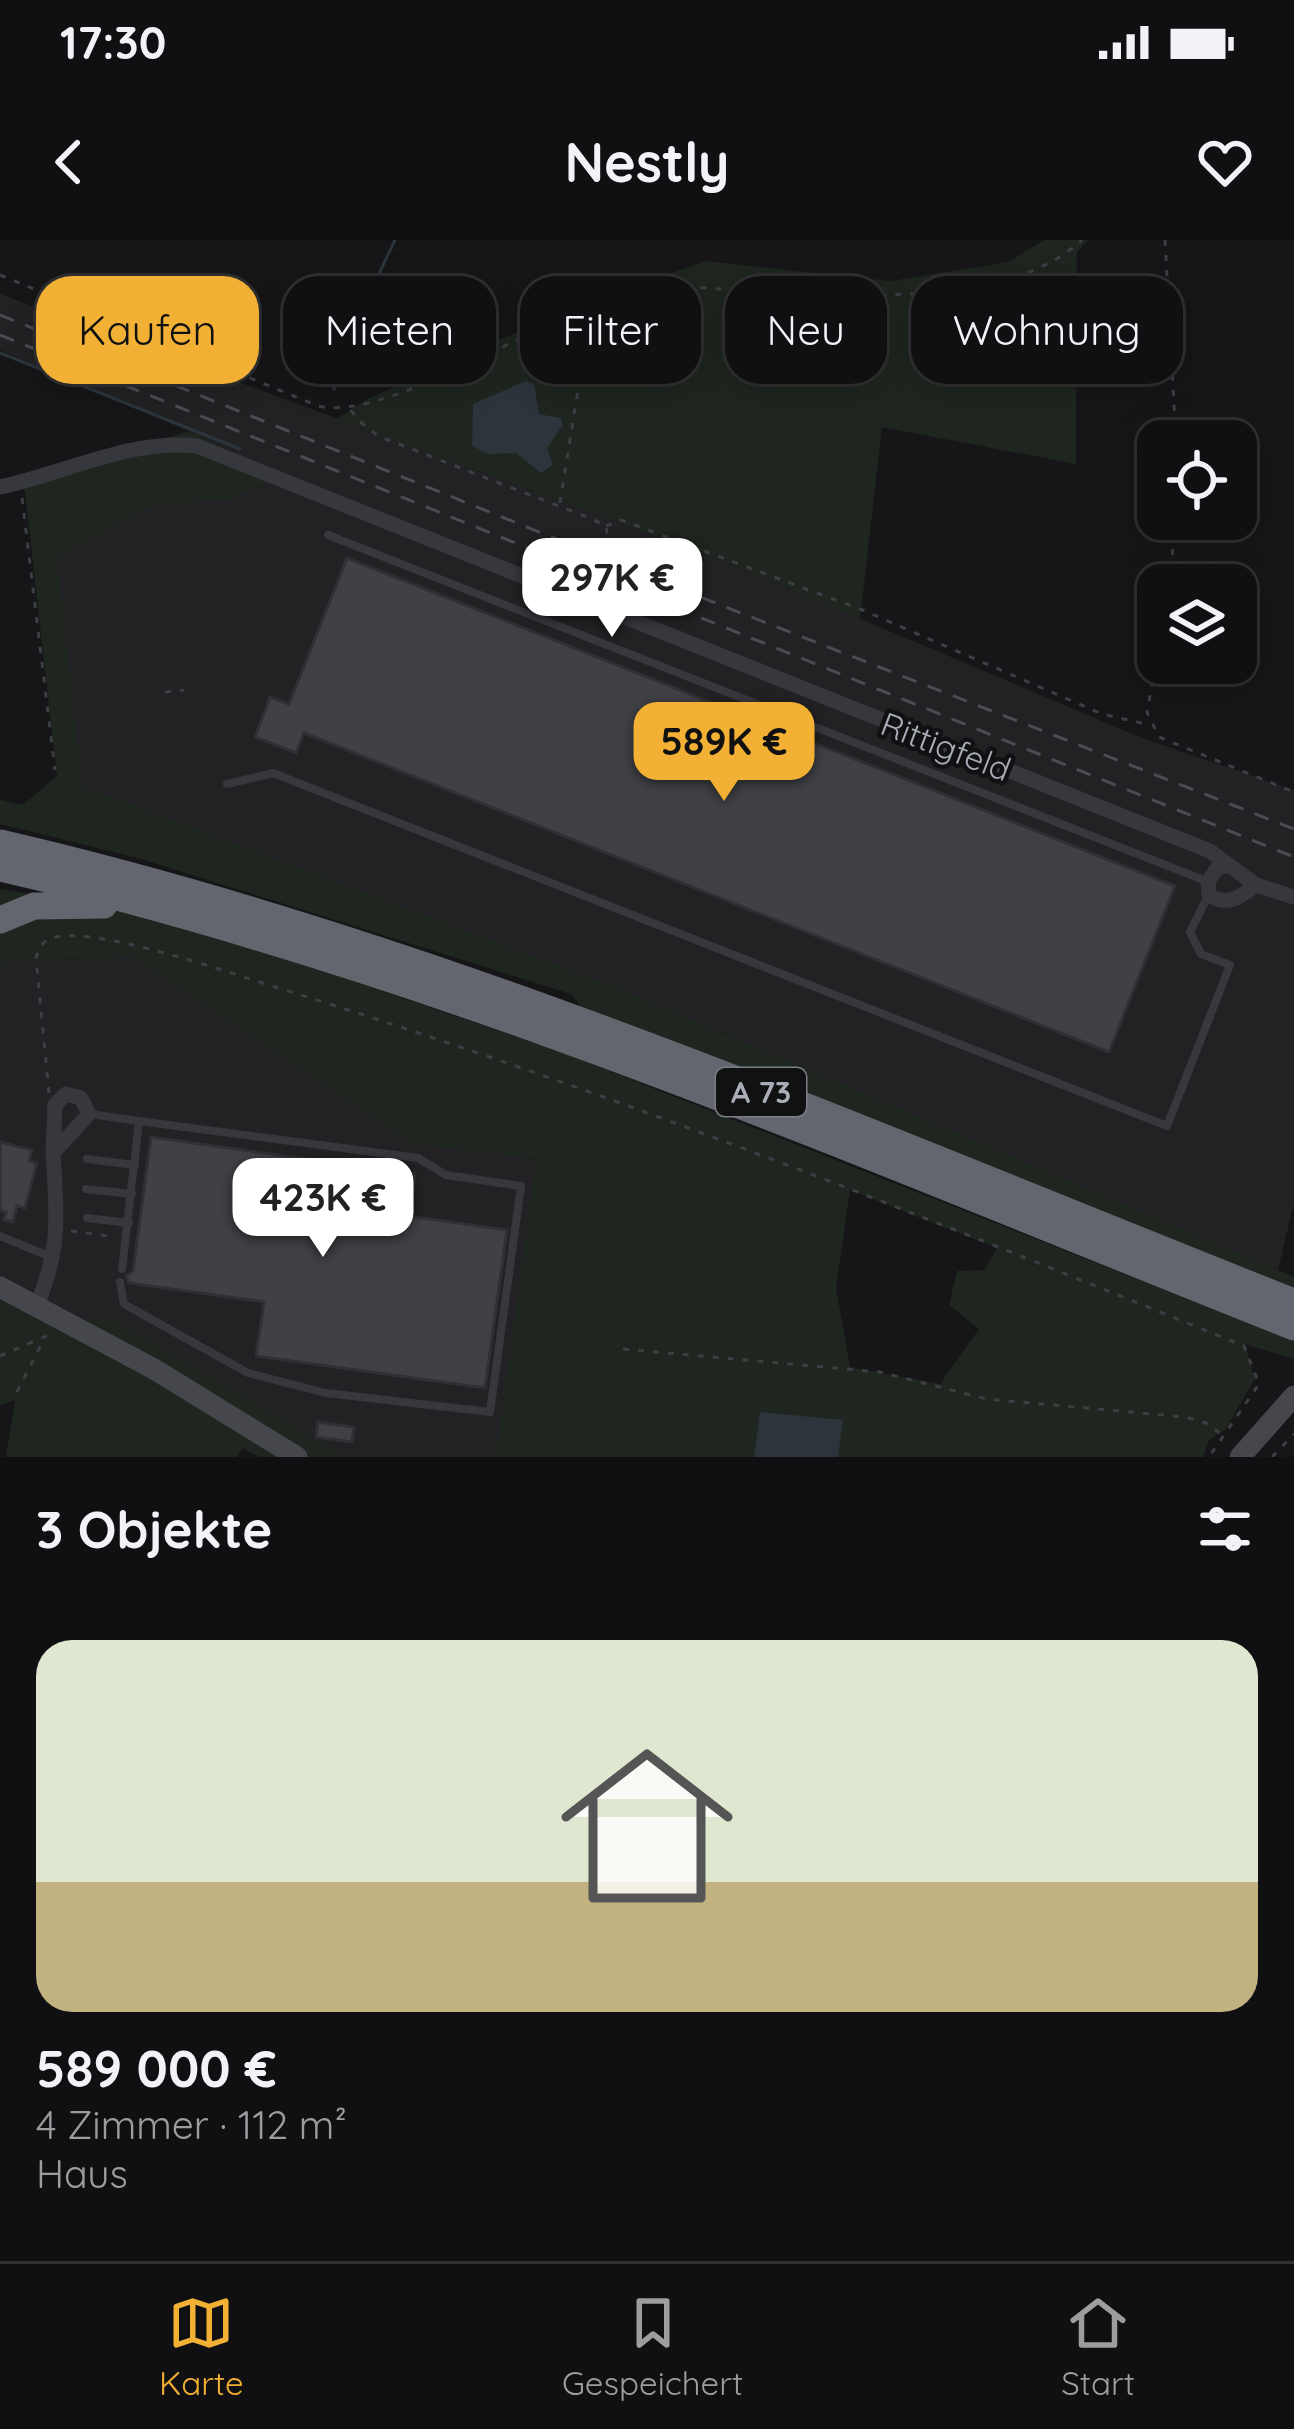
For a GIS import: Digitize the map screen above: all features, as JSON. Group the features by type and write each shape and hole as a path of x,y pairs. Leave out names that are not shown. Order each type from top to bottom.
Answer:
{"highway":[{"name":"A 73","path":"0,843 243,908 483,988 1294,1302"},
{"name":"A 73","path":"0,868 272,941 538,1032 1294,1327"},
{"path":"0,920 34,906 73,903 156,908"}],"main road":[{"path":"0,1288 154,1369 297,1457"},
{"path":"1240,1457 1294,1396"}],"street":[{"path":"0,487 142,449 196,446 1210,851 1256,885 1294,897"},
{"path":"1226,866 1217,868 1209,888 1232,901 1256,885"},
{"path":"37,1305 54,1259 58,1232 53,1154 55,1105 66,1094 81,1098 88,1114 53,1154"}],"lane":[{"name":"Rittigfeld","path":"328,535 1209,888"},
{"path":"227,784 273,773 1167,1126 1230,965 1201,954 1190,932 1209,888"},
{"path":"88,1114 418,1158 446,1175 521,1186 490,1412 326,1393 248,1373 124,1304 120,1282"},
{"path":"122,1269 139,1120"},
{"path":"87,1160 135,1165"},
{"path":"86,1189 132,1194"},
{"path":"87,1218 129,1223"},
{"path":"0,1236 54,1259"}],"path":[{"path":"701,288 898,293 985,286 1040,271 1082,240"},
{"path":"1166,240 1175,420"},
{"path":"1040,271 1040,276"},
{"path":"0,275 318,406 351,409 454,370 520,338"},
{"path":"560,506 580,384"},
{"path":"351,409 378,436 606,526 621,520 860,609 1102,714 1150,724"},
{"path":"20,482 55,770"},
{"path":"606,526 608,541"},
{"path":"1152,684 1147,712 1159,736 1294,792"},
{"path":"166,692 184,690"},
{"path":"55,1105 46,1086 36,958 42,944 51,938 91,938 152,949 447,1040 638,1108 1244,1346 1259,1384 1209,1457"},
{"path":"58,1232 127,1238"},
{"path":"0,1356 44,1340 67,1322"},
{"path":"17,1392 44,1340"},
{"path":"623,1349 880,1372 987,1399 1185,1417 1206,1423 1225,1437"},
{"path":"1272,1457 1294,1434"}],"shaded area":[{"path":"1044,240 1088,240 1077,252 1077,276 921,276 1008,262"},
{"path":"707,261 844,276 725,276 725,384 887,384 890,281 911,278 911,384 1076,384 1076,464 882,427 860,619 736,566 337,419 401,384 496,384 496,342 520,331 520,384 701,384 701,276 662,276"},
{"path":"0,294 36,307 36,365 0,350"},
{"path":"79,384 244,384 736,566 1142,738 1294,790 1294,1202 1278,1270 608,984 82,786 57,557 154,505 229,499 281,477"},
{"path":"520,384 534,384 539,414 561,418 563,425 547,448 553,465 541,473 516,453 489,454 472,446 473,404"},
{"path":"189,431 282,477 229,499 154,505 57,557 82,786 608,984 1294,1277 1294,1287 582,1008 571,994 138,858 0,824 0,800 23,805 57,776 24,483"},
{"path":"0,889 137,912 564,1053 1294,1341 1294,1359 1245,1344 1255,1379 1225,1430 1209,1440 1203,1457 496,1457 536,1159 413,1144 133,957 12,960 0,968","holes":["850,1190 997,1248 984,1270 957,1271 949,1305 979,1329 940,1384 850,1367 836,1288"]},
{"path":"133,957 413,1144 536,1159 496,1457 346,1457 67,1322 0,1278 0,968 11,960"},
{"path":"0,1278 67,1322 108,1317 346,1457 259,1457 243,1448 237,1457 6,1457 15,1400 0,1405"},
{"path":"760,1412 843,1420 838,1457 754,1457"}],"building":[{"path":"347,558 1175,886 1109,1052 304,733 296,753 255,737 270,697 289,704"},
{"path":"151,1137 415,1174 409,1216 507,1230 485,1388 256,1356 264,1302 129,1283 126,1276 133,1271"},
{"path":"0,1142 32,1150 29,1161 37,1163 25,1208 17,1206 13,1222 4,1220 6,1212 0,1211"},
{"path":"318,1422 354,1427 352,1442 316,1437"}],"waterway":[{"path":"334,389 348,339 395,240"},
{"path":"0,353 240,449"}],"railway":[{"path":"0,315 1294,829"},
{"path":"0,335 1294,857"}]}
